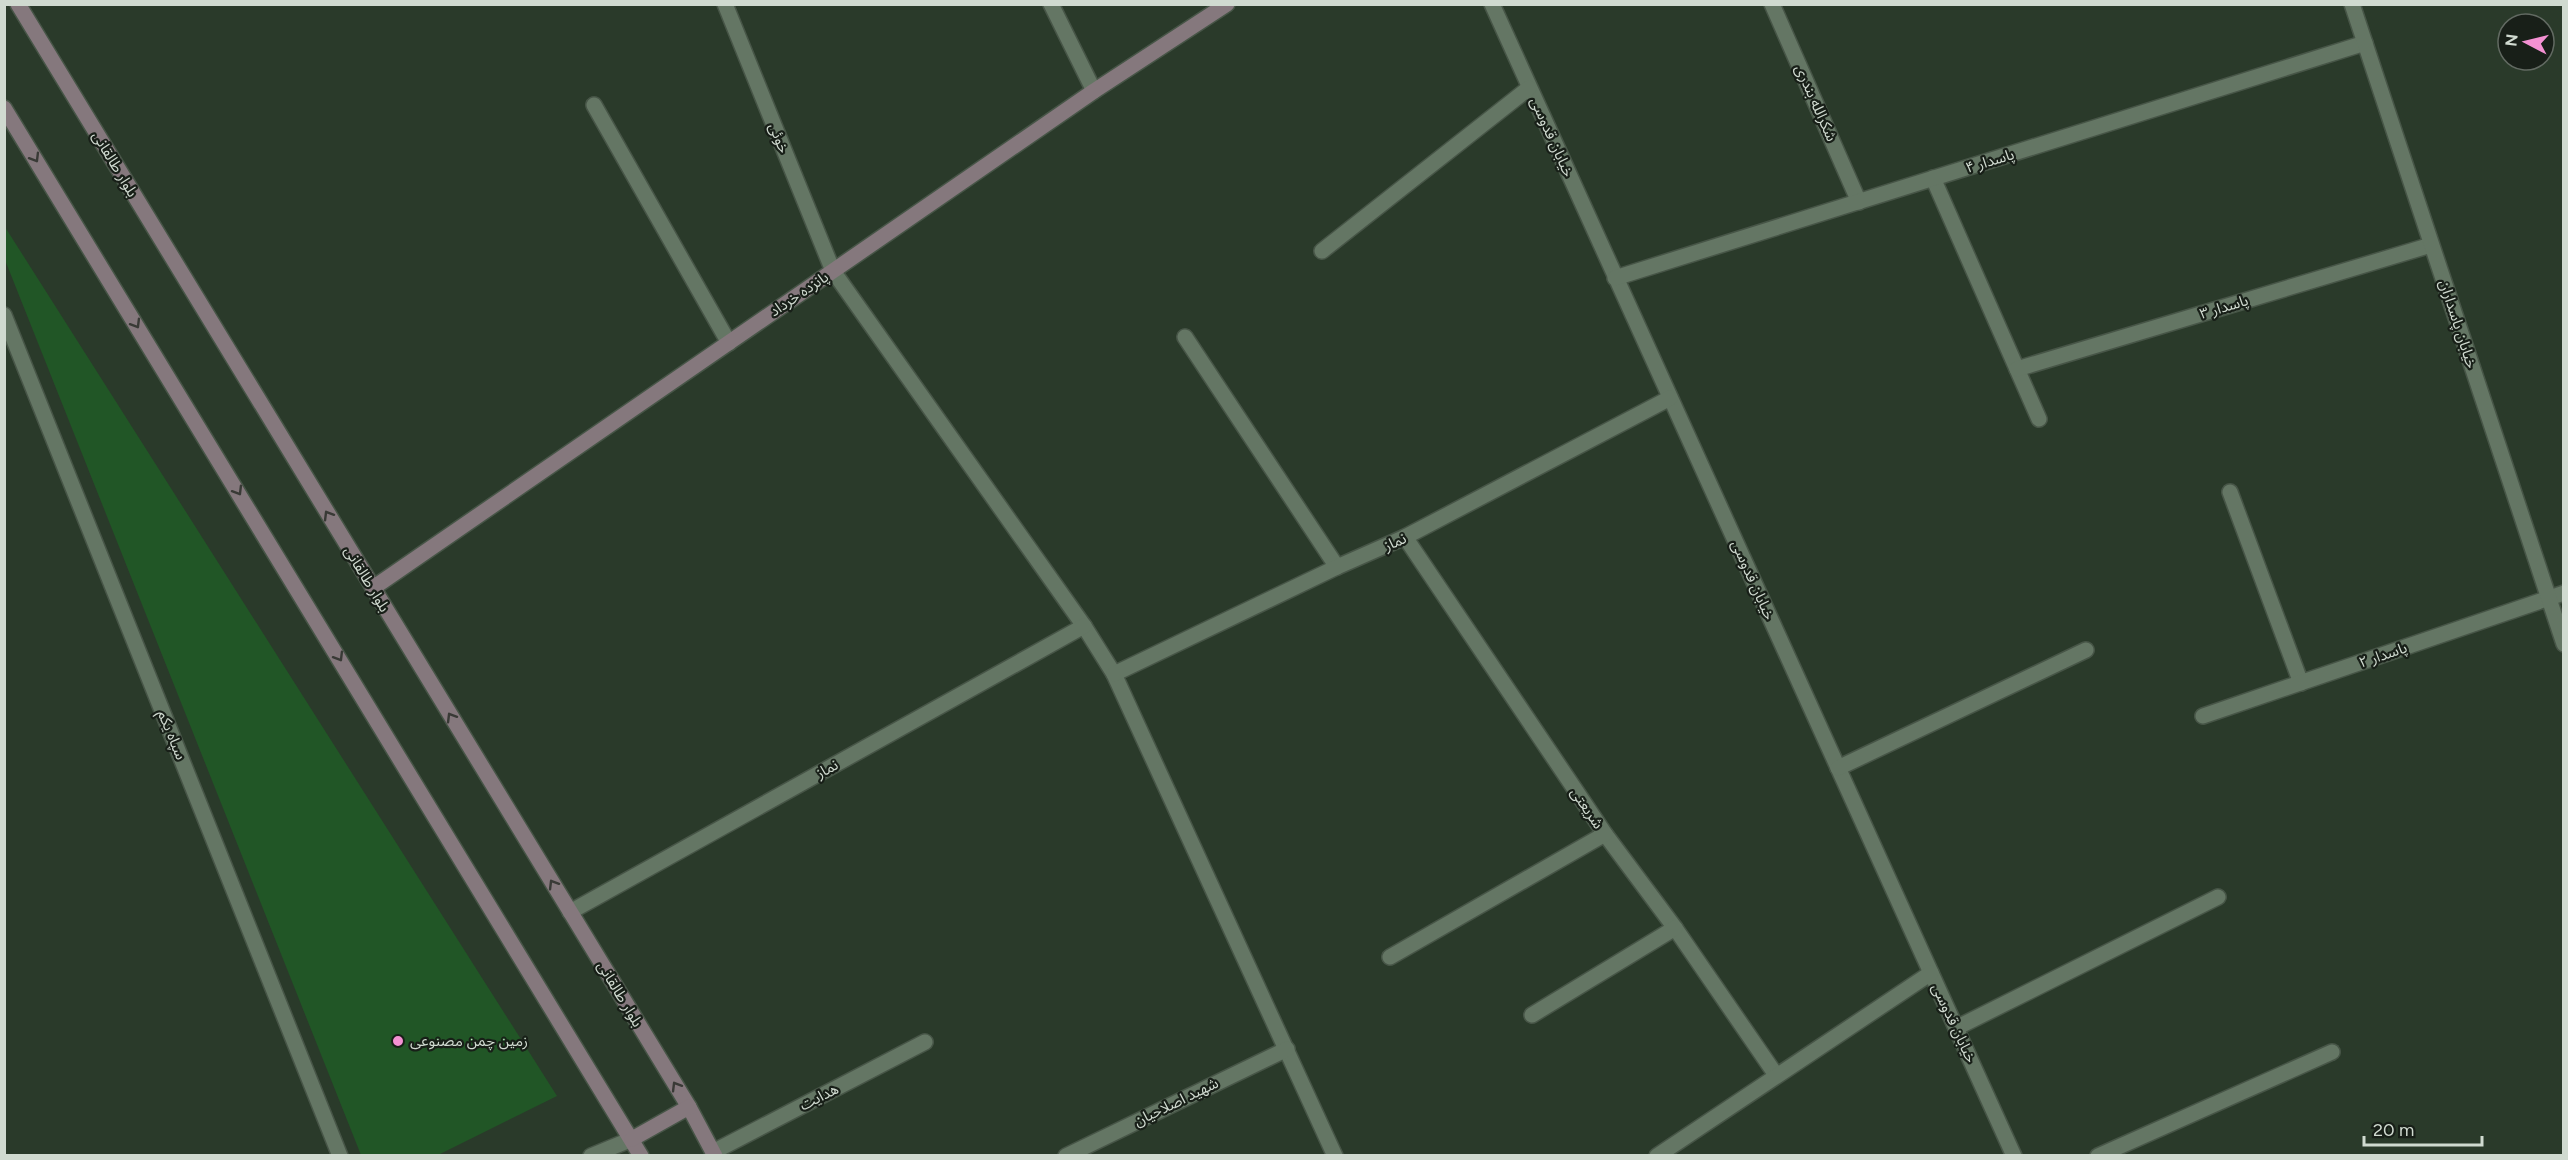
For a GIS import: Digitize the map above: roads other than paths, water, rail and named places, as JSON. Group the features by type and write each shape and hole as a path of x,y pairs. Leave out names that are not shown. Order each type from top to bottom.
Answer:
{"main road":[{"name":"بلوار طالقانی","path":"18,4 689,1107 714,1154"},
{"name":"پانزده خرداد","path":"373,588 1094,92 1227,4"},
{"path":"4,108 641,1155"},
{"path":"632,1139 689,1107"}],"street":[{"name":"خوئی","path":"725,4 833,271 1084,626 1114,674 1335,1155"},
{"path":"1051,4 1094,92"},
{"name":"خیابان قدوسی","path":"1492,4 2014,1155"},
{"name":"شکرالله بندری","path":"1772,4 1859,202"},
{"name":"خیابان پاسداران","path":"2352,4 2564,644"},
{"name":"پاسدار ۴","path":"1616,278 2365,43"},
{"path":"1322,251 1530,88"},
{"path":"594,105 729,343"},
{"path":"1933,178 2039,419"},
{"name":"پاسدار ۳","path":"2017,369 2431,245"},
{"name":"سپاه یکم","path":"4,315 340,1155"},
{"path":"1185,337 1337,567"},
{"name":"نماز","path":"1114,674 1337,567 1405,537 1670,398"},
{"path":"2230,492 2301,682"},
{"name":"شریعتی","path":"1405,537 1605,834 1676,928 1776,1074"},
{"name":"پاسدار ۲","path":"2203,716 2564,593"},
{"name":"نماز","path":"570,912 1084,626"},
{"path":"1838,768 2086,650"},
{"path":"1390,957 1605,834"},
{"path":"1956,1028 2218,897"},
{"path":"1532,1015 1676,928"},
{"path":"1657,1155 1931,973"},
{"name":"هدایت","path":"714,1154 925,1042"},
{"name":"شهید اصلاحیان","path":"1066,1155 1287,1049"},
{"path":"2098,1155 2332,1052"},
{"path":"591,1155 632,1139"}],"place":[{"name":"زمین چمن مصنوعی","path":"398,1041"}]}
